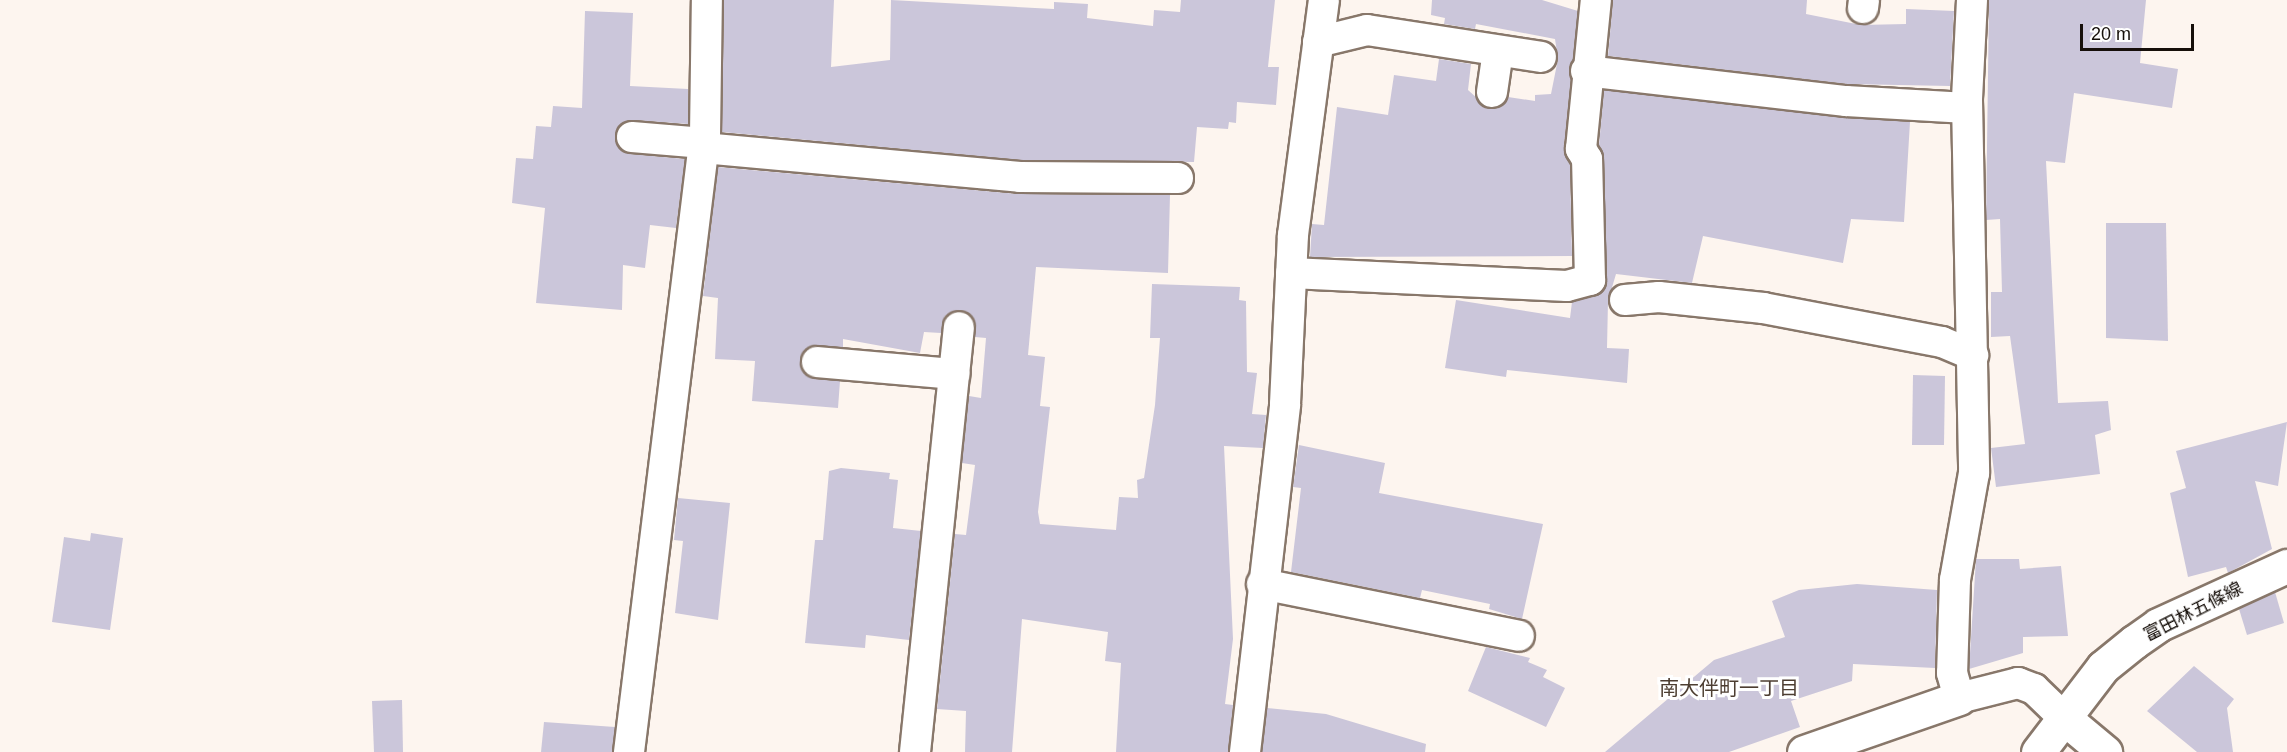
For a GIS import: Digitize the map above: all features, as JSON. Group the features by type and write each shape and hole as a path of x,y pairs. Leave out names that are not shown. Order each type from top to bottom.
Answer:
{"main road":[{"name":"富田林五條線","path":"2038,752 2103,667 2158,625 2287,566"},
{"path":"1804,752 1959,698"},
{"path":"2063,717 2105,752"}],"street":[{"path":"629,752 703,146 707,0"},
{"path":"1245,752 1262,584 1285,404 1291,273 1324,0"},
{"path":"1291,273 1567,286 1590,280 1587,159 1581,149 1586,71 1596,0"},
{"path":"1972,0 1967,108 1974,473 1951,631 1959,698 2018,683 2034,689 2063,717"},
{"path":"1318,42 1367,30 1541,57"},
{"path":"1492,92 1498,51"},
{"path":"1586,71 1846,101 1967,108"},
{"path":"632,137 1020,177 1178,178"},
{"path":"1625,300 1659,297 1763,308 1931,340 1973,355"},
{"path":"915,752 959,327"},
{"path":"817,362 954,374"},
{"path":"1262,584 1519,636"}],"building":[{"path":"724,0 834,0 831,67 890,60 891,0 1054,9 1054,2 1088,4 1087,18 1153,26 1154,10 1180,12 1181,0 1275,0 1268,67 1279,67 1276,105 1237,102 1236,123 1229,122 1228,129 1197,127 1194,162 1021,160 722,132"},
{"path":"1432,0 1542,0 1578,11 1564,147 1570,164 1572,256 1310,257 1312,224 1324,225 1337,107 1388,115 1394,75 1436,81 1439,59 1471,64 1468,90 1489,109 1499,108 1508,97 1535,101 1535,95 1551,94 1558,59 1555,39 1476,24 1475,29 1444,24 1445,18 1431,15"},
{"path":"1613,0 1807,0 1806,14 1861,25 1906,24 1906,9 1954,11 1950,86 1847,84 1608,56"},
{"path":"1989,0 2146,0 2140,63 2178,69 2172,108 2074,93 2065,163 2046,161 2058,403 2108,401 2111,430 2095,435 2100,474 1996,487 1991,448 2025,444 2010,336 1991,337 1991,292 2002,292 2000,219 1986,220"},
{"path":"585,11 633,13 630,86 688,89 688,124 633,120 615,135 617,145 630,154 685,159 676,228 650,225 645,268 623,265 622,310 536,303 545,208 512,203 516,158 533,159 536,126 551,127 553,106 582,108"},
{"path":"1604,90 1910,122 1904,222 1851,219 1843,263 1703,236 1692,283 1616,274 1608,301 1607,348 1629,349 1627,383 1507,370 1506,377 1445,368 1456,300 1570,318 1572,302 1605,287 1604,159 1599,145"},
{"path":"718,167 1019,194 1170,195 1168,273 1036,267 1028,355 1045,357 1040,406 1050,407 1038,512 1040,524 1116,530 1119,497 1138,498 1137,480 1144,478 1155,405 1160,338 1150,338 1152,284 1240,287 1239,300 1246,301 1247,372 1257,373 1252,414 1266,415 1263,448 1224,446 1233,639 1225,704 1233,705 1228,752 1116,752 1121,663 1105,661 1108,632 1022,619 1012,752 965,752 966,711 937,709 955,534 966,535 975,465 962,463 969,396 981,398 986,338 975,337 974,319 960,310 945,316 941,333 924,332 920,353 843,339 843,347 810,346 803,353 801,369 815,379 840,381 838,408 752,401 755,361 715,359 718,298 703,296"},
{"path":"2106,223 2166,223 2168,341 2106,338"},
{"path":"1913,375 1945,376 1944,445 1912,445"},
{"path":"2287,422 2278,486 2255,481 2272,549 2228,573 2226,567 2188,577 2170,493 2186,488 2176,451"},
{"path":"1299,445 1385,463 1379,493 1543,524 1522,619 1489,609 1490,604 1422,590 1420,598 1291,572 1301,488 1293,487"},
{"path":"841,468 890,473 889,479 898,480 893,528 921,531 909,640 866,635 865,648 805,643 815,540 823,540 829,471"},
{"path":"678,498 730,503 718,620 675,613 683,541 674,540"},
{"path":"91,533 123,538 110,630 52,622 64,537 90,541"},
{"path":"1976,559 2019,559 2020,569 2061,566 2068,636 2023,637 2023,653 1969,669"},
{"path":"1857,584 1937,590 1935,668 1853,664 1852,681 1791,701 1800,727 1729,752 1605,752 1714,660 1785,637 1772,601 1799,590"},
{"path":"2275,592 2284,623 2247,635 2239,609"},
{"path":"1486,647 1530,658 1528,662 1547,670 1543,677 1565,688 1546,727 1468,691"},
{"path":"2194,666 2234,699 2227,708 2233,752 2197,752 2147,711"},
{"path":"402,700 403,752 374,752 372,701"},
{"path":"1267,708 1326,714 1426,744 1425,752 1262,752"},
{"path":"544,722 615,727 612,752 541,752"}],"district":[{"name":"南大伴町一丁目","path":"1729,688"}]}
